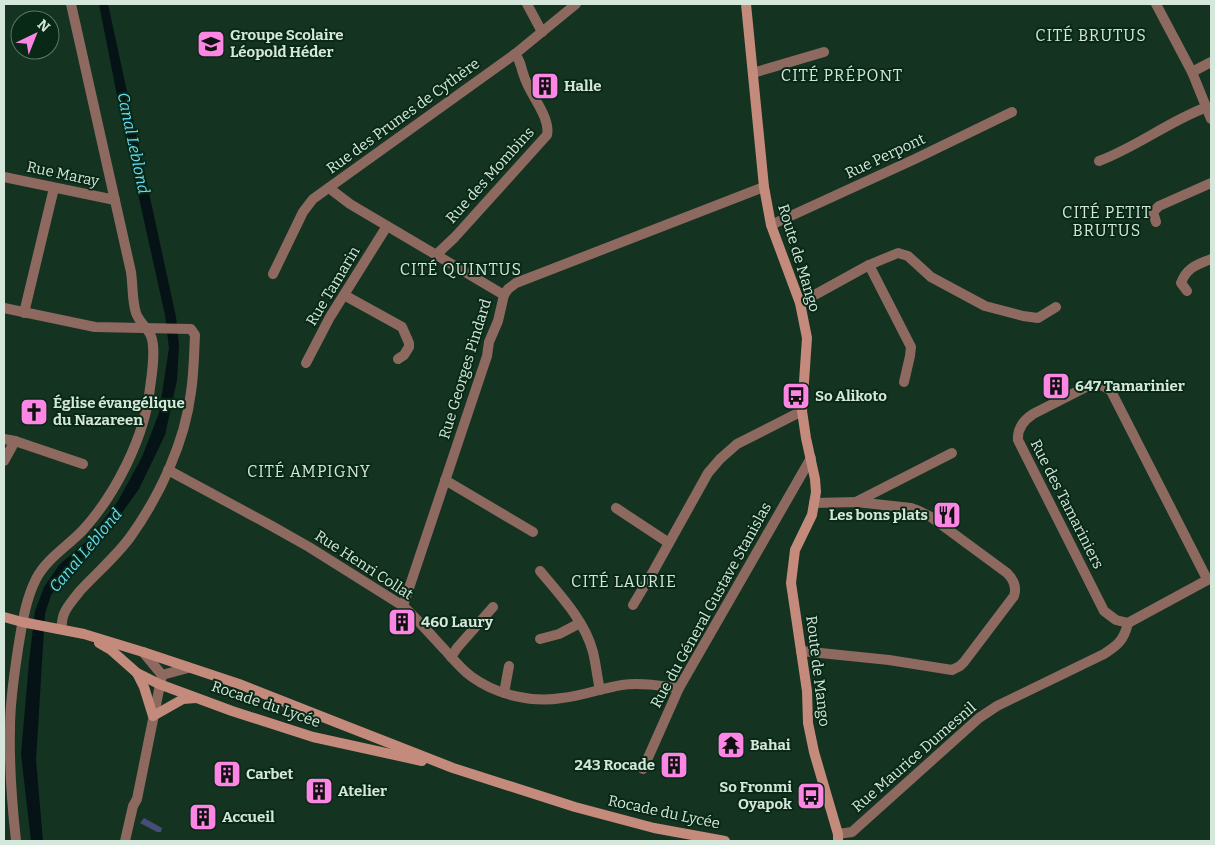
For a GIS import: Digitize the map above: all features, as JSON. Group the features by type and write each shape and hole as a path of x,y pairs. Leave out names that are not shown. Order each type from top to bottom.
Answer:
{"main road":[{"name":"Route de Mango","path":"746,4 764,187 770,225 800,303 807,338 802,411 816,492 812,515 795,550 791,584 806,691 808,723 814,752 838,838"},
{"name":"Rocade du Lycée","path":"4,617 84,634 143,652 239,684 453,768 584,810 654,828 725,841"},
{"name":"Rocade du Lycée","path":"4,625 22,622"},
{"name":"Rocade du Lycée","path":"84,634 111,650 137,673 160,680 232,711 313,737 453,768"},
{"path":"137,673 144,687 153,716 183,699 199,698"}],"street":[{"path":"71,4 131,272 136,312 139,320 150,328"},
{"path":"527,4 542,32"},
{"name":"Rue des Prunes de Cythère","path":"273,274 303,212 313,199 515,54 576,4"},
{"path":"1156,4 1192,72 1211,119"},
{"path":"753,73 824,52"},
{"name":"Rue des Mombins","path":"436,255 455,237 547,135 548,129 543,115 524,77 520,60 515,54"},
{"path":"1192,72 1211,62"},
{"path":"1099,161 1115,155 1143,138 1207,107"},
{"name":"Rue Perpont","path":"770,225 915,159 1012,112"},
{"name":"Rue Maray","path":"4,177 115,200"},
{"path":"1156,222 1153,212 1158,206 1211,184"},
{"name":"Rue Georges Pindard","path":"403,606 487,356 489,342 498,321 504,295 508,289 516,283 764,187"},
{"path":"24,312 54,188"},
{"path":"329,188 342,199 386,226 504,295"},
{"name":"Rue Tamarin","path":"306,362 330,317 386,226"},
{"path":"800,303 869,265 898,253 908,256 931,277 985,306 1038,318 1056,307"},
{"path":"1187,291 1181,283 1184,276 1192,267 1211,259"},
{"path":"869,265 910,347 910,356 904,382"},
{"path":"344,295 402,327 409,346 404,355 398,359"},
{"path":"4,308 95,327 191,329 195,335 191,395 176,451 168,470 150,505 130,536 110,561 72,601 56,628"},
{"path":"16,841 12,799 10,726 22,622 36,578 45,566 93,518 118,482 129,459 138,437 150,390 153,346 150,328"},
{"name":"Rue des Tamariniers","path":"1128,623 1116,620 1104,611 1018,440 1022,424 1034,414 1094,384 1104,386 1111,391 1209,578"},
{"path":"633,605 708,474 720,459 737,444 802,411"},
{"path":"4,438 83,464"},
{"path":"4,461 15,441"},
{"path":"856,502 952,453"},
{"name":"Rue du Géneral Gustave Stanislas","path":"643,769 679,688 811,458"},
{"name":"Rue Henri Collat","path":"168,470 270,524 403,606 464,671 481,683 504,693 529,698 553,699 632,684 679,688"},
{"path":"445,480 533,532"},
{"path":"801,651 889,660 952,670 964,662 1014,596 1015,587 1011,577 931,517 919,511 911,508 856,502 814,503"},
{"path":"616,508 670,543"},
{"path":"540,571 570,608 588,638 593,651 600,690"},
{"path":"1128,623 1209,578"},
{"path":"451,657 493,607"},
{"path":"540,639 560,634 580,623"},
{"name":"Rue Maurice Dumesnil","path":"838,838 852,832 979,718 997,706 1104,654 1118,645 1126,635 1128,623"},
{"path":"125,841 136,799 160,680 143,652"},
{"path":"504,693 509,666"},
{"path":"160,680 188,668"}],"shaded area":[{"path":"144,818 162,828 161,832 157,832 140,823"}],"water":[{"name":"Canal Leblond","path":"99,4 108,4 176,317 179,345 177,380 165,435 139,489 106,535 69,572 51,595 45,614 36,760 43,841 31,841 21,754 35,611 44,587 59,565 88,540 118,501 142,457 159,413 169,348 165,315 123,126"}],"place":[{"name":"Groupe Scolaire Léopold Héder","path":"211,44"},
{"name":"Halle","path":"545,86"},
{"name":"647 Tamarinier","path":"1056,386"},
{"name":"So Alikoto","path":"796,396"},
{"name":"Église évangélique du Nazareen","path":"34,412"},
{"name":"Les bons plats","path":"947,515"},
{"name":"460 Laury","path":"402,622"},
{"name":"Bahai","path":"731,745"},
{"name":"243 Rocade","path":"674,765"},
{"name":"Carbet","path":"227,774"},
{"name":"Atelier","path":"319,791"},
{"name":"So Fronmi Oyapok","path":"811,796"},
{"name":"Accueil","path":"203,817"}],"district":[{"name":"CITÉ BRUTUS","path":"1091,35"},
{"name":"CITÉ PRÉPONT","path":"842,75"},
{"name":"CITÉ PETIT BRUTUS","path":"1107,221"},
{"name":"CITÉ QUINTUS","path":"461,269"},
{"name":"CITÉ AMPIGNY","path":"309,471"},
{"name":"CITÉ LAURIE","path":"624,581"}]}
